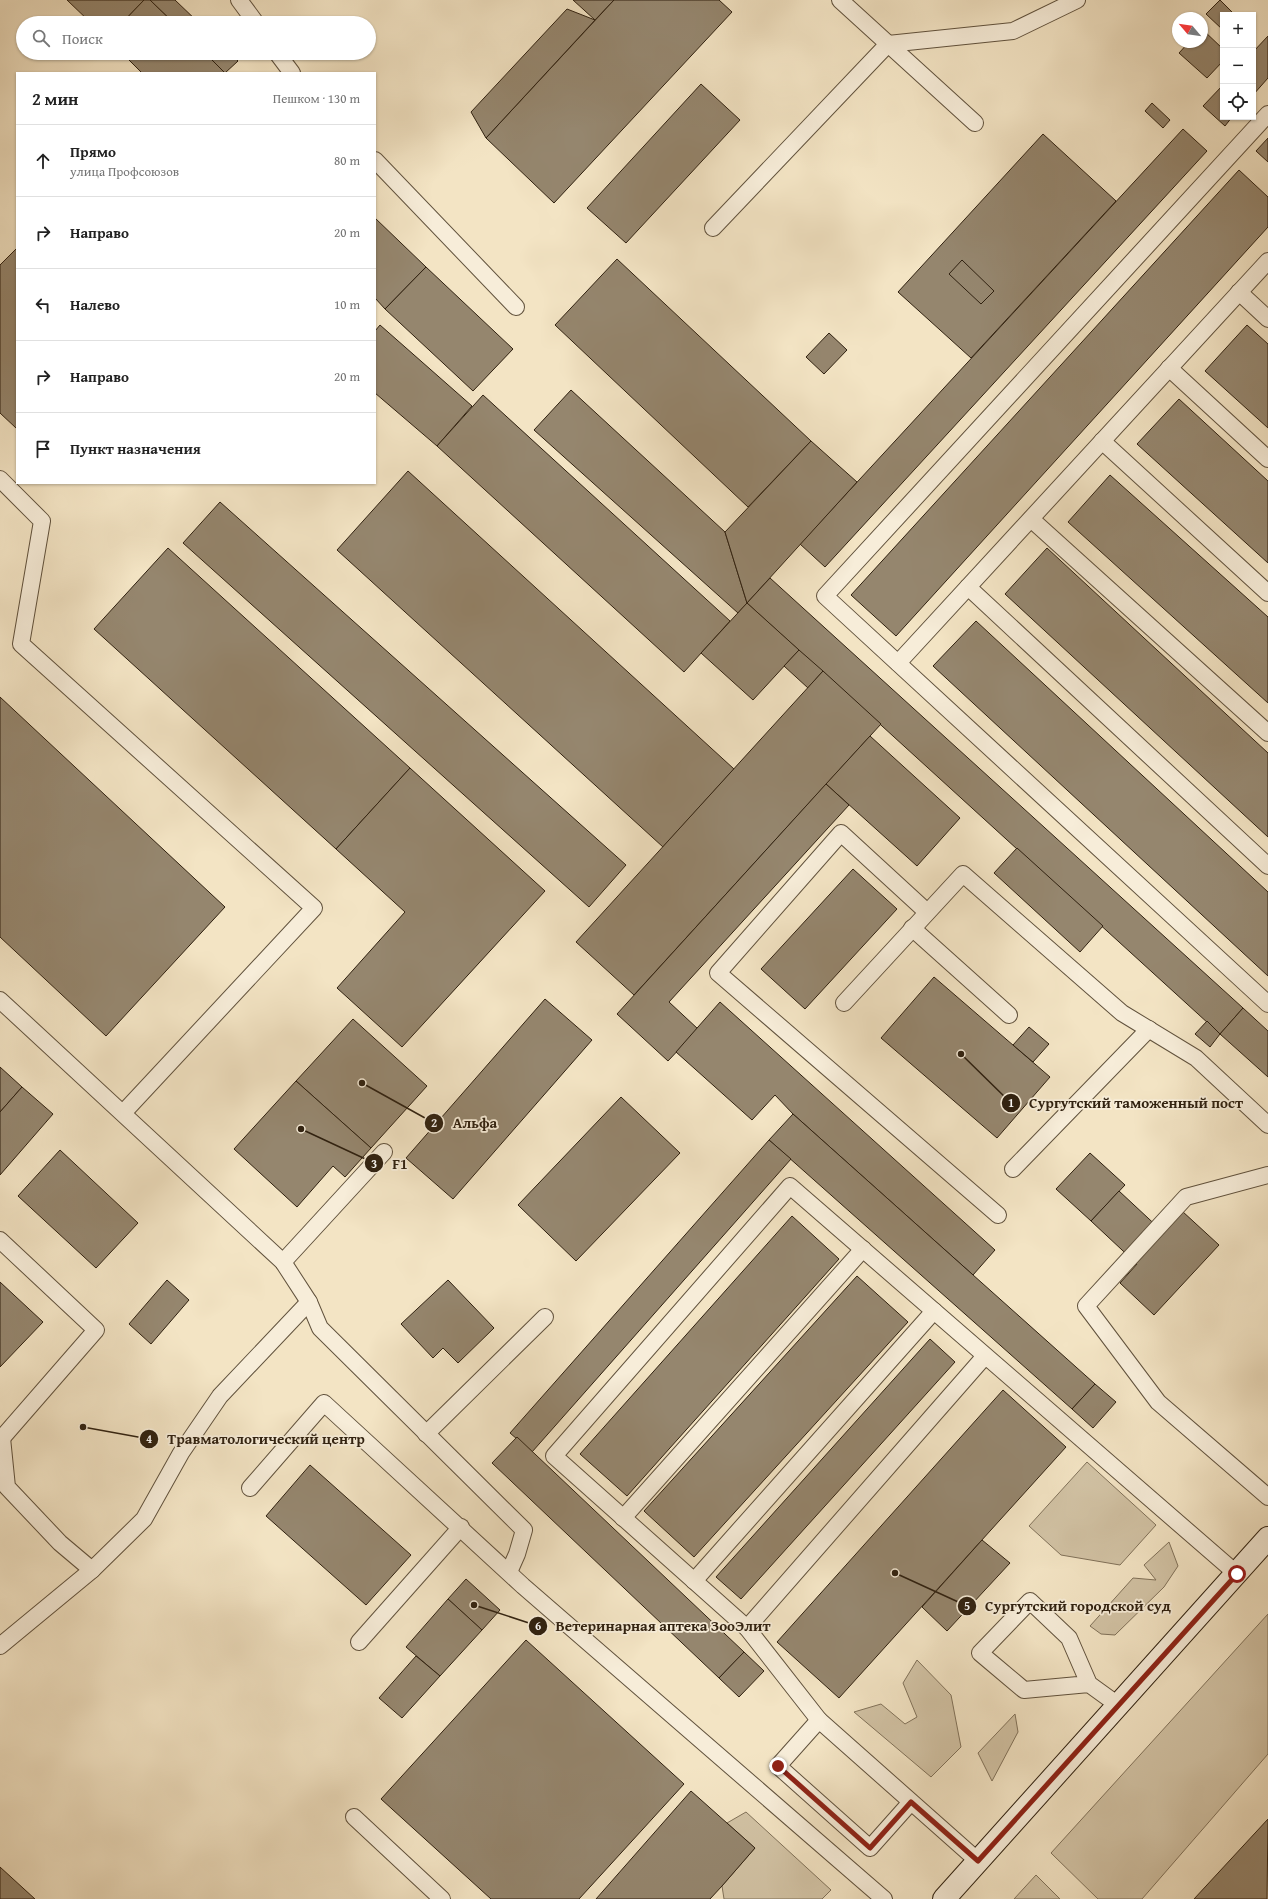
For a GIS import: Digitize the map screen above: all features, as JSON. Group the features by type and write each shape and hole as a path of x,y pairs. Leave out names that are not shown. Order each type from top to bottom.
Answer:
{"main road":[{"path":"944,1899 1268,1538"}],"lane":[{"path":"239,0 251,16"},
{"path":"840,0 975,123"},
{"path":"713,228 888,44 1013,31 1077,0"},
{"path":"283,60 291,72"},
{"path":"1268,114 825,596 1268,1004"},
{"path":"376,161 516,307"},
{"path":"898,663 1268,261"},
{"path":"1239,292 1268,319"},
{"path":"1169,368 1268,459"},
{"path":"1102,441 1268,593"},
{"path":"0,479 42,521 21,644 314,908 123,1113"},
{"path":"1031,519 1268,732"},
{"path":"968,587 1268,866"},
{"path":"928,912 841,833 718,973 998,1215"},
{"path":"844,1003 963,874 1122,1013 1196,1058 1268,1125"},
{"path":"912,928 1009,1015"},
{"path":"0,1000 283,1262 309,1302 320,1328 524,1530 517,1554 509,1572"},
{"path":"1013,1169 1149,1029"},
{"path":"283,1262 384,1152"},
{"path":"1268,1175 1186,1197 1086,1306 1158,1402 1268,1496"},
{"path":"978,1861 819,1720 747,1628 554,1456 790,1186 1237,1574"},
{"path":"0,1240 96,1330 1,1437 7,1487 60,1543 92,1570"},
{"path":"623,1518 863,1249"},
{"path":"0,1646 92,1570 144,1519 181,1453 220,1396 309,1302"},
{"path":"694,1580 934,1311"},
{"path":"426,1434 545,1317"},
{"path":"747,1628 985,1356"},
{"path":"250,1488 324,1403 509,1572 884,1899"},
{"path":"359,1642 461,1527"},
{"path":"1089,1684 1024,1690 980,1653 1030,1601 1069,1638 1089,1684 1118,1705"},
{"path":"819,1720 778,1766 870,1848 911,1802"},
{"path":"354,1817 442,1899"}],"shaded area":[{"path":"1087,1462 1156,1525 1120,1565 1061,1555 1029,1526"},
{"path":"1169,1542 1178,1566 1164,1587 1115,1635 1101,1634 1090,1626 1133,1578 1156,1580 1144,1565"},
{"path":"1268,1614 1268,1754 1142,1899 1098,1899 1051,1853"},
{"path":"917,1660 951,1695 961,1747 931,1777 854,1712 881,1704 905,1724 917,1717 903,1683"},
{"path":"1015,1714 1018,1732 992,1781 978,1753"},
{"path":"746,1812 831,1890 822,1899 724,1899 722,1886 755,1848 727,1823"},
{"path":"1036,1875 1060,1899 1014,1899"}],"building":[{"path":"67,0 144,0 129,16 84,16"},
{"path":"144,0 150,0 167,16 129,16"},
{"path":"150,0 175,0 192,16 167,16"},
{"path":"573,0 614,0 595,20"},
{"path":"614,0 719,0 732,12 554,203 486,138"},
{"path":"1220,0 1232,12 1220,12 1220,27 1208,16 1208,12"},
{"path":"567,9 595,20 486,138 471,112"},
{"path":"1208,35 1220,46 1220,64 1207,78 1179,53 1184,48 1208,48"},
{"path":"1268,36 1268,78 1256,92 1256,84 1256,49"},
{"path":"129,60 212,60 224,72 141,72"},
{"path":"212,60 238,61 226,72 224,72"},
{"path":"701,84 740,120 626,243 587,208"},
{"path":"1220,88 1220,120 1230,120 1225,126 1203,106"},
{"path":"1152,103 1170,120 1163,128 1145,111"},
{"path":"1183,129 1207,151 825,567 800,544"},
{"path":"1043,134 1116,201 971,358 898,292"},
{"path":"1268,138 1268,162 1256,151"},
{"path":"1239,170 1268,197 1268,227 896,636 851,595"},
{"path":"376,219 426,267 385,309 376,299"},
{"path":"16,249 16,428 0,413 0,265"},
{"path":"617,259 811,441 748,507 555,325"},
{"path":"962,260 994,291 981,304 949,274"},
{"path":"426,267 513,349 473,391 385,309"},
{"path":"380,325 472,406 437,446 376,394 376,330"},
{"path":"1247,325 1268,344 1268,428 1205,371"},
{"path":"829,333 847,350 824,374 806,357"},
{"path":"571,390 725,532 747,603 738,613 534,430"},
{"path":"483,395 730,621 684,672 437,446"},
{"path":"1179,399 1268,481 1268,563 1137,444"},
{"path":"811,441 857,482 747,603 725,532"},
{"path":"408,471 734,769 663,847 337,550"},
{"path":"1110,475 1268,617 1268,703 1068,522"},
{"path":"220,502 626,865 589,907 183,543"},
{"path":"168,548 410,768 336,849 94,629"},
{"path":"1047,548 1268,753 1268,837 1005,594"},
{"path":"770,578 1243,1008 1220,1034 747,603"},
{"path":"747,603 799,650 753,700 701,653"},
{"path":"976,621 1268,892 1268,976 933,666"},
{"path":"799,650 823,671 808,688 784,666"},
{"path":"823,671 881,724 634,995 576,942"},
{"path":"0,697 225,907 106,1036 0,937"},
{"path":"870,736 960,818 917,866 826,784"},
{"path":"410,768 545,891 402,1047 337,988 405,912 336,849"},
{"path":"826,784 849,805 669,1002 698,1029 668,1061 617,1014"},
{"path":"1017,848 1103,926 1080,952 994,873"},
{"path":"853,869 897,909 805,1009 761,969"},
{"path":"934,977 1050,1077 997,1138 881,1038"},
{"path":"545,999 592,1040 453,1199 406,1158"},
{"path":"720,1002 995,1250 973,1275 793,1114 775,1095 752,1120 676,1052"},
{"path":"1243,1008 1268,1031 1268,1077 1220,1034"},
{"path":"353,1019 427,1086 371,1148 296,1081"},
{"path":"1207,1021 1220,1034 1210,1047 1195,1034"},
{"path":"1029,1027 1049,1044 1033,1062 1013,1045"},
{"path":"0,1067 22,1087 0,1112"},
{"path":"296,1081 371,1148 345,1177 333,1166 297,1207 234,1149"},
{"path":"22,1087 53,1114 0,1175 0,1112"},
{"path":"621,1097 680,1153 576,1261 518,1205"},
{"path":"793,1114 1095,1384 1072,1409 769,1140"},
{"path":"769,1140 791,1159 532,1452 510,1433"},
{"path":"60,1150 138,1223 96,1268 18,1196"},
{"path":"1090,1153 1125,1185 1091,1221 1056,1189"},
{"path":"1119,1191 1163,1232 1182,1211 1219,1245 1154,1315 1120,1283 1137,1264 1091,1221"},
{"path":"792,1216 839,1259 627,1496 580,1454"},
{"path":"857,1276 908,1322 694,1557 644,1511"},
{"path":"167,1280 189,1300 151,1344 129,1324"},
{"path":"448,1280 494,1328 458,1363 443,1348 433,1358 401,1324"},
{"path":"0,1282 43,1322 0,1367"},
{"path":"930,1339 955,1362 741,1599 716,1577"},
{"path":"1095,1384 1116,1402 1093,1428 1072,1409"},
{"path":"1003,1390 1066,1447 839,1698 777,1642"},
{"path":"517,1437 744,1652 719,1678 492,1463"},
{"path":"310,1465 411,1555 366,1605 266,1516"},
{"path":"982,1540 1010,1563 947,1631 922,1607"},
{"path":"466,1579 500,1610 482,1630 448,1599"},
{"path":"448,1599 482,1630 440,1676 406,1647"},
{"path":"526,1640 684,1784 579,1899 491,1899 381,1799"},
{"path":"744,1652 764,1671 739,1697 719,1678"},
{"path":"416,1656 440,1676 402,1718 379,1698"},
{"path":"691,1791 755,1848 722,1886 710,1899 596,1899"},
{"path":"1268,1819 1267,1899 1194,1899"},
{"path":"0,1867 35,1899 0,1899"}],"place":[{"name":"Сургутский таможенный пост","path":"961,1054"},
{"name":"Альфа","path":"362,1083"},
{"name":"F1","path":"301,1129"},
{"name":"Травматологический центр","path":"83,1427"},
{"name":"Сургутский городской суд","path":"895,1573"},
{"name":"Ветеринарная аптека ЗооЭлит","path":"474,1605"}],"route":[{"path":"778,1766 870,1848 911,1802 978,1861 1237,1574"}]}
